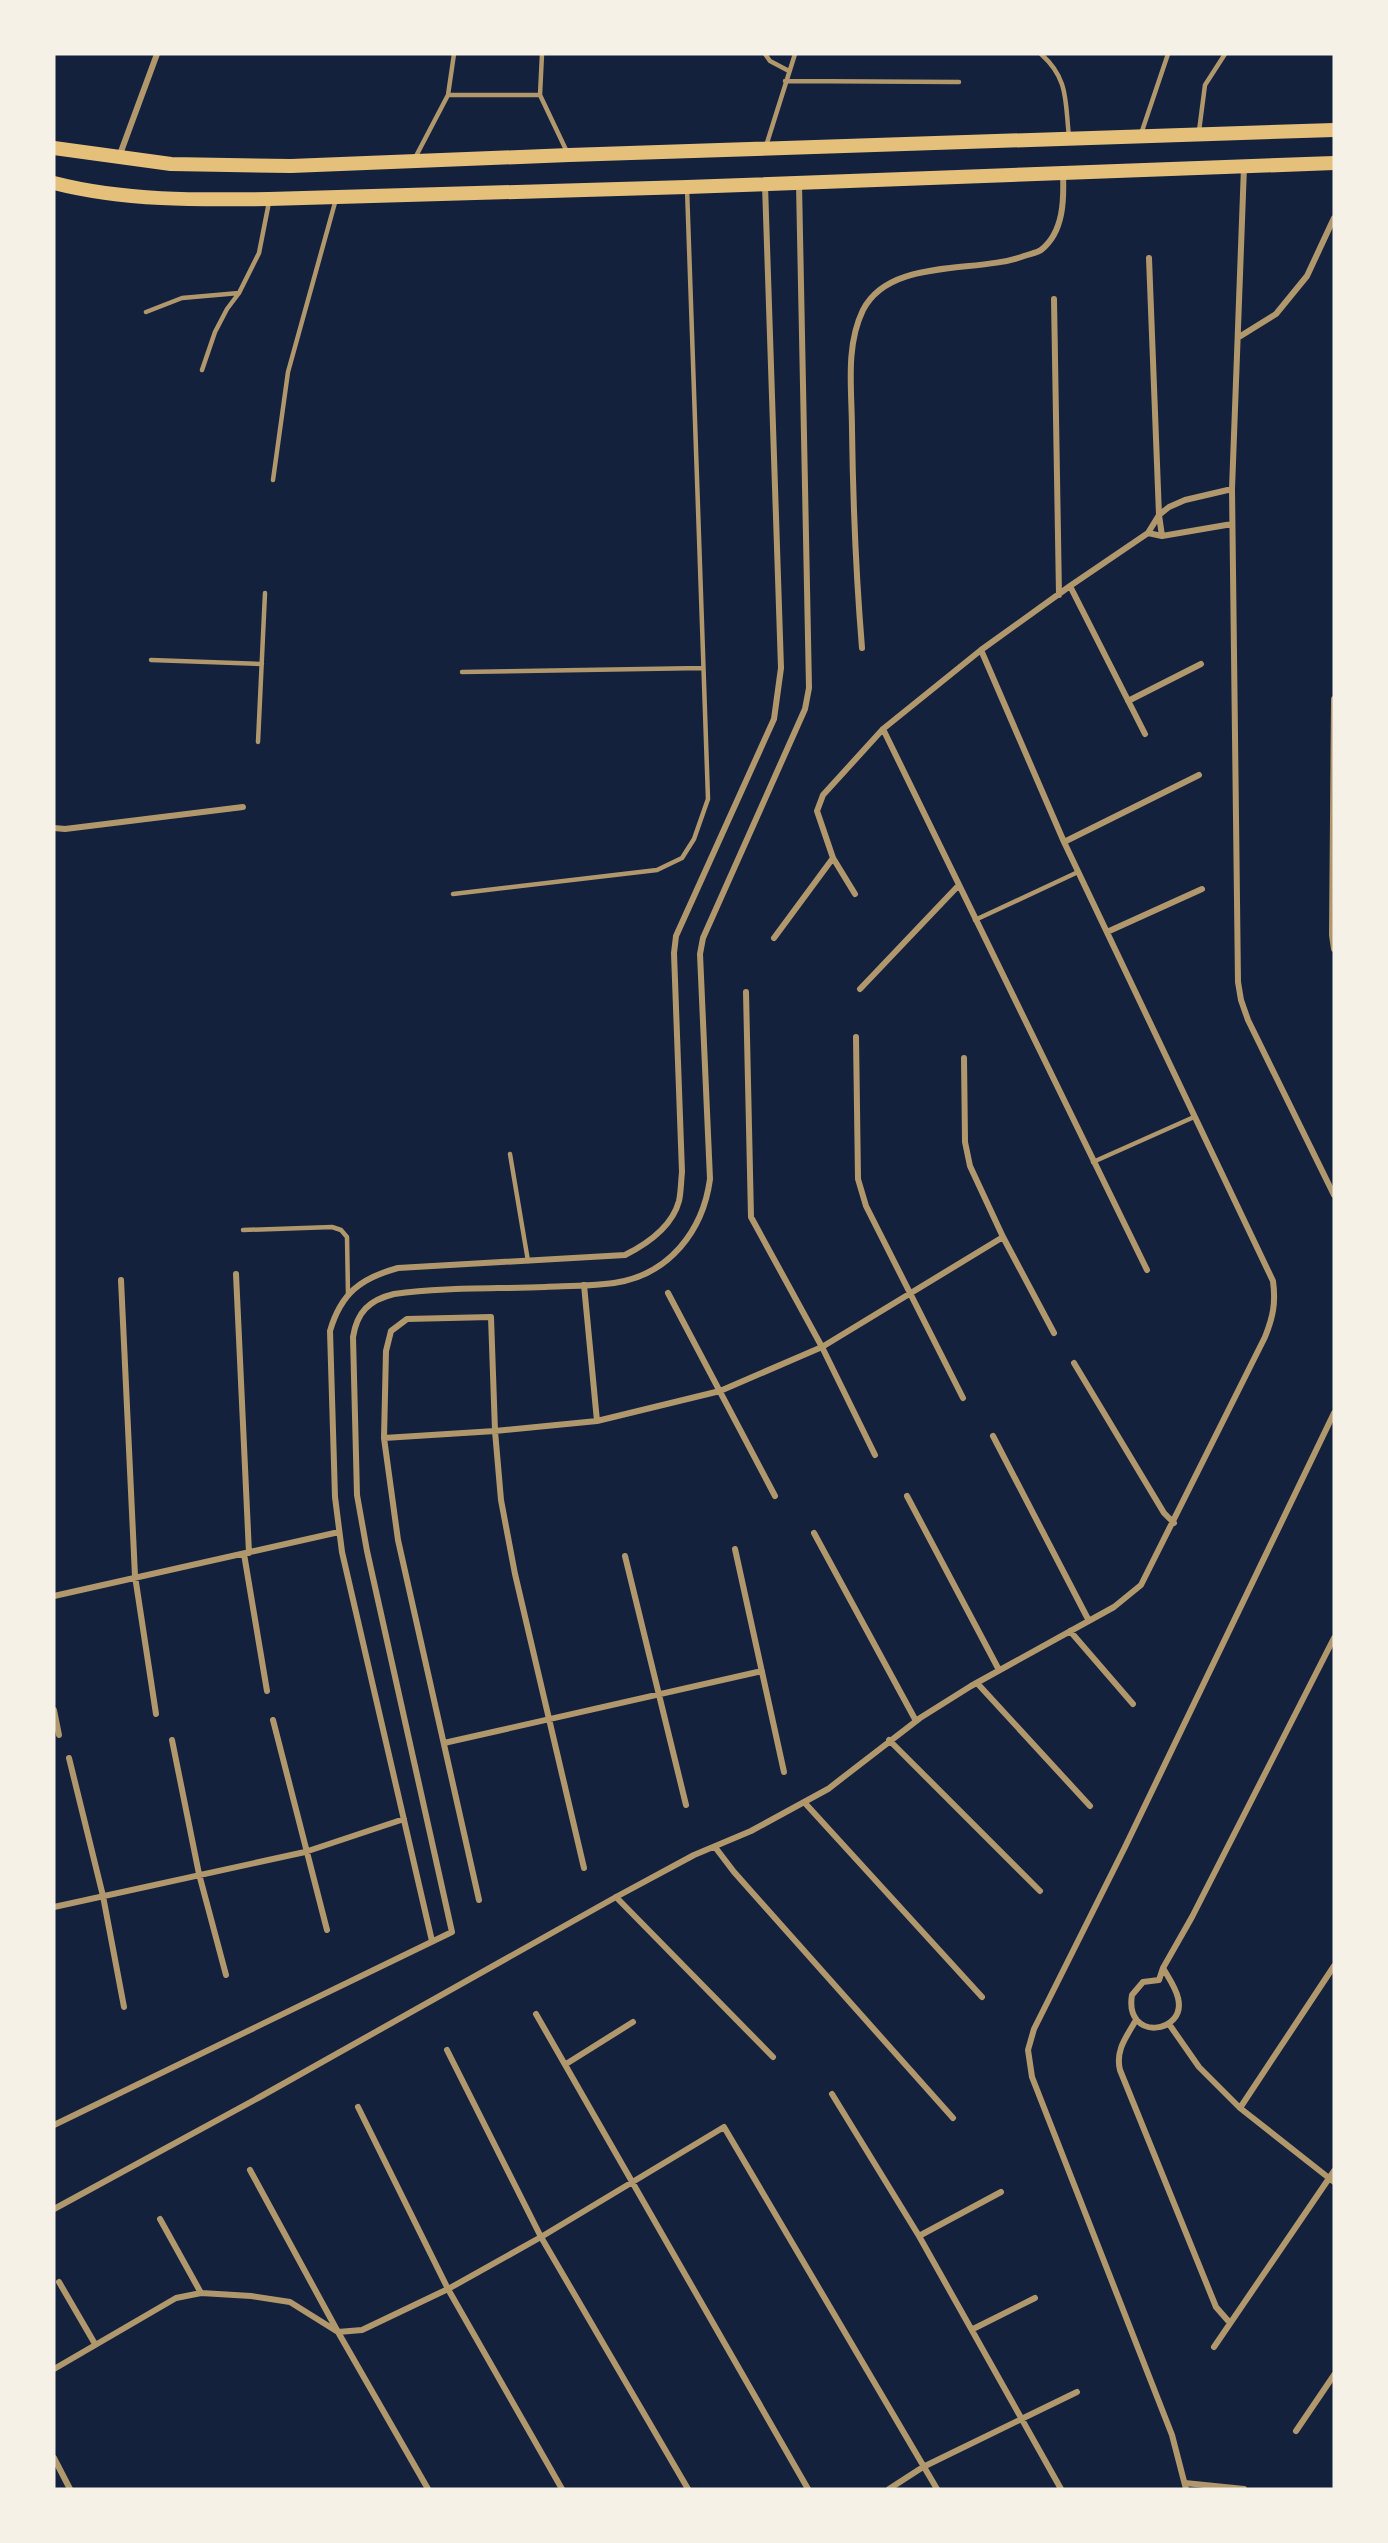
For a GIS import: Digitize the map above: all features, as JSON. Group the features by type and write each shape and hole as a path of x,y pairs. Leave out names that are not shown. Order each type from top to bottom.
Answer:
{"main road":[{"path":"54,147 171,164 223,166 413,163 569,155 1334,130"},
{"path":"54,183 75,189 139,197 204,200 269,199 687,188 1334,163"}],"street":[{"path":"118,158 157,54"},
{"path":"1244,167 1232,489 1238,982 1248,1020 1334,1195"},
{"path":"862,648 854,542 851,342 863,309 876,291 908,274 1011,261 1041,250 1052,237 1061,218 1064,196 1063,173"},
{"path":"54,2124 162,2074 452,1932 367,1551 357,1495 353,1337 356,1322 372,1303 394,1294 584,1285 633,1278 661,1265 687,1240 703,1210 710,1179 700,954 703,938 805,709 809,688 799,184"},
{"path":"432,1941 339,1532 335,1497 330,1331 334,1315 348,1294 358,1284 376,1274 398,1268 625,1255 647,1244 666,1225 678,1203 682,1172 674,952 676,936 774,719 780,690 781,657 765,185"},
{"path":"1239,337 1276,314 1307,276 1334,218"},
{"path":"1149,258 1161,536"},
{"path":"1054,299 1059,595"},
{"path":"855,894 833,858 817,811 818,804 823,795 883,729 981,650 1070,585 1148,533 1159,515 1176,503 1232,489"},
{"path":"1148,533 1161,536 1232,524"},
{"path":"1070,585 1145,735"},
{"path":"54,2208 268,2092 616,1897 715,1846 752,1831 804,1802 847,1776 889,1740 916,1721 999,1670 1114,1607 1141,1585 1265,1337 1273,1318 1275,1302 1273,1281 1064,842 981,650"},
{"path":"1128,701 1201,664"},
{"path":"1334,699 1332,935 1334,950"},
{"path":"883,729 1147,1270"},
{"path":"1064,842 1199,775"},
{"path":"54,828 66,829 243,807"},
{"path":"774,939 833,858"},
{"path":"860,989 958,886"},
{"path":"1107,932 1202,889"},
{"path":"746,992 750,1216 822,1347 875,1455"},
{"path":"856,1037 858,1179 866,1206 963,1398"},
{"path":"964,1058 965,1142 968,1158 1003,1237 1054,1333"},
{"path":"384,1438 495,1431 597,1420 720,1391 822,1347 1003,1237"},
{"path":"236,1274 247,1553 267,1690"},
{"path":"121,1280 135,1576 156,1714"},
{"path":"584,1285 597,1420"},
{"path":"668,1293 776,1496"},
{"path":"479,1900 398,1540 384,1438 386,1351 391,1331 407,1319 491,1317 495,1431 501,1500 584,1868"},
{"path":"1074,1363 1164,1512 1174,1523"},
{"path":"1244,2489 1186,2486 1172,2435 1032,2077 1029,2050 1034,2029 1125,1847 1334,1413"},
{"path":"993,1436 1089,1621"},
{"path":"907,1497 999,1670"},
{"path":"54,1596 339,1532"},
{"path":"814,1533 916,1721"},
{"path":"735,1549 784,1772"},
{"path":"625,1556 657,1695 686,1805"},
{"path":"1070,1631 1133,1704"},
{"path":"1163,1968 1178,1998 1179,2008 1169,2024 1162,2027 1148,2027 1136,2020 1132,2012 1132,1995 1143,1982 1159,1980 1163,1968 1192,1917 1334,1638"},
{"path":"444,1743 762,1671"},
{"path":"977,1683 1090,1806"},
{"path":"54,1710 59,1735"},
{"path":"273,1720 305,1852 327,1930"},
{"path":"172,1740 199,1874 226,1975"},
{"path":"889,1740 1040,1891"},
{"path":"69,1758 103,1896 124,2007"},
{"path":"804,1802 982,1997"},
{"path":"54,1907 305,1852 404,1819"},
{"path":"715,1846 734,1872 953,2118"},
{"path":"616,1897 773,2057"},
{"path":"1240,2108 1334,1966"},
{"path":"536,2014 635,2182 808,2489"},
{"path":"1136,2020 1119,2052 1120,2070 1216,2307 1230,2324"},
{"path":"566,2064 633,2022"},
{"path":"1169,2024 1199,2067 1240,2108 1332,2180"},
{"path":"447,2050 541,2237 688,2489"},
{"path":"832,2094 973,2329 1061,2489"},
{"path":"358,2107 448,2289 561,2489"},
{"path":"54,2368 176,2298 201,2293 251,2296 290,2302 338,2332 362,2330 448,2289 541,2237 724,2127 937,2489"},
{"path":"250,2170 338,2332 428,2489"},
{"path":"1214,2347 1332,2180 1334,2171"},
{"path":"919,2236 1001,2192"},
{"path":"160,2219 201,2293"},
{"path":"59,2282 96,2344"},
{"path":"973,2329 1035,2298"},
{"path":"1296,2431 1334,2375"},
{"path":"889,2489 924,2467 1077,2392"},
{"path":"54,2458 70,2489"}],"lane":[{"path":"413,163 448,94 454,54"},
{"path":"542,54 540,95 569,155"},
{"path":"765,54 770,61 789,71"},
{"path":"765,149 795,54"},
{"path":"1041,54 1054,66 1064,85 1069,139"},
{"path":"1140,136 1168,54"},
{"path":"1198,134 1205,85 1225,54"},
{"path":"785,81 959,82"},
{"path":"448,94 540,95"},
{"path":"453,894 657,870 682,858 694,839 708,799 687,188"},
{"path":"273,480 288,372 336,197"},
{"path":"202,370 227,309 239,293 259,253 269,199"},
{"path":"146,312 182,298 239,293"},
{"path":"258,742 265,593"},
{"path":"150,660 262,664"},
{"path":"462,672 703,668"},
{"path":"975,920 1078,872"},
{"path":"1094,1162 1194,1117"},
{"path":"510,1154 528,1262"},
{"path":"243,1230 332,1227 341,1230 347,1237 348,1294"}]}
